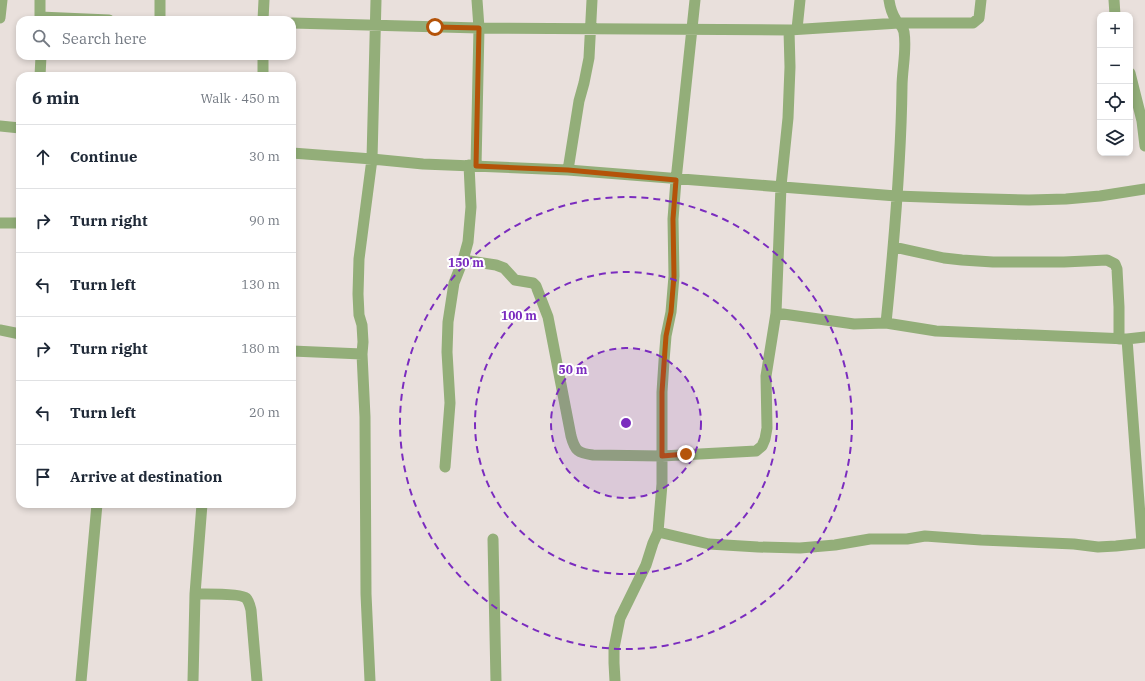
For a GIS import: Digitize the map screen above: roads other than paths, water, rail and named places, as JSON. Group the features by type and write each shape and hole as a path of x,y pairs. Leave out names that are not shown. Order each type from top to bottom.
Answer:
{"street":[{"path":"0,18 2,0"},
{"path":"40,0 40,16"},
{"path":"160,0 160,16"},
{"path":"263,16 264,0"},
{"path":"370,681 366,594 363,337 359,316 358,294 359,259 372,159 376,0"},
{"path":"445,467 450,403 447,352 448,322 454,283 468,242 470,213 479,28 477,0"},
{"path":"568,170 579,101 589,58 592,0"},
{"path":"616,681 614,648 620,618 646,565 658,532 662,484 662,392 666,336 671,312 674,276 673,219 695,0"},
{"path":"463,260 496,265 504,268 515,280 533,283 536,286 548,317 571,436 574,446 578,451 584,454 593,455 662,456 756,451 762,446 767,428 766,376 776,313 781,186 788,111 793,29 800,0"},
{"path":"886,323 894,247 904,47 904,33 902,26 893,15 889,0"},
{"path":"296,23 479,28 793,29 899,23 973,23 979,18 981,0"},
{"path":"1114,0 1115,12"},
{"path":"40,72 41,60"},
{"path":"263,60 263,72"},
{"path":"1133,84 1142,121 1145,146"},
{"path":"0,126 16,128"},
{"path":"296,153 423,164 568,170 676,180 781,186 896,196 1029,200 1100,196 1145,189"},
{"path":"0,223 16,222"},
{"path":"658,532 715,545 800,548 835,545 870,539 908,539 925,536 1074,544 1098,547 1143,543 1119,307 1117,269 1111,261 993,262 962,260 944,258 894,247"},
{"path":"776,313 854,324 886,323 936,331 1123,339 1145,337"},
{"path":"0,330 16,333"},
{"path":"296,351 362,354"},
{"path":"81,681 97,508"},
{"path":"193,681 195,594 202,508"},
{"path":"493,539 496,681"},
{"path":"195,594 237,595 246,598 249,602 257,681"}]}
